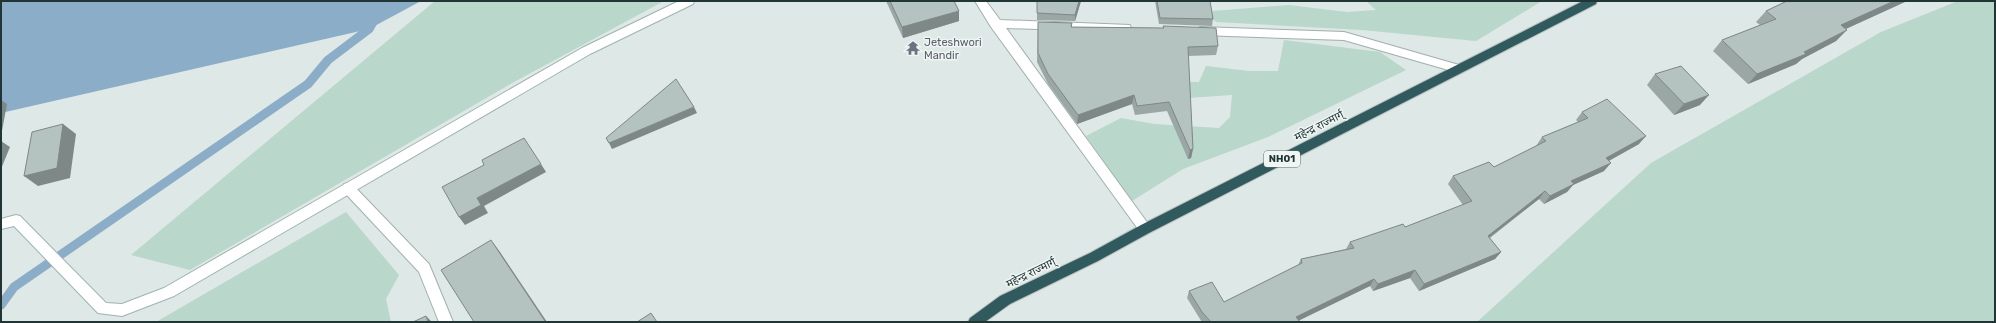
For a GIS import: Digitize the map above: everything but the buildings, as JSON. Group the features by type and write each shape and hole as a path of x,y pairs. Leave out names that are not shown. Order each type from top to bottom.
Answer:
{"highway":[{"name":"महेन्द्र राज्मार्ग्","path":"975,322 1005,300 1094,257 1145,229 1592,1"}],"street":[{"path":"1,224 16,220 103,309 122,310 169,292 586,51 690,1"},
{"path":"980,1 995,24 1145,229"},
{"path":"995,24 1138,29"},
{"path":"1186,30 1344,36 1459,69"},
{"path":"348,188 424,268 446,322"}],"green space":[{"path":"435,1 664,1 514,82 190,270 131,255"},
{"path":"1366,1 1542,1 1476,41 1362,30 1217,22 1200,12 1289,5 1347,12 1376,10"},
{"path":"1958,1 1995,1 1995,322 1477,322 1651,163 1881,32"},
{"path":"1284,40 1380,52 1406,70 1268,137 1183,169 1132,201 1086,136 1121,118 1154,124 1219,128 1230,117 1232,95 1188,98 1173,82 1199,82 1206,66 1249,71 1278,71"},
{"path":"346,212 399,275 386,299 391,322 156,322"}],"water":[{"path":"1,1 421,1 369,29 1,113"}],"waterway":[{"path":"1,305 14,287 308,84 328,60 369,29 385,1"}],"place":[{"name":"Jeteshwori Mandir","path":"913,48"}]}
